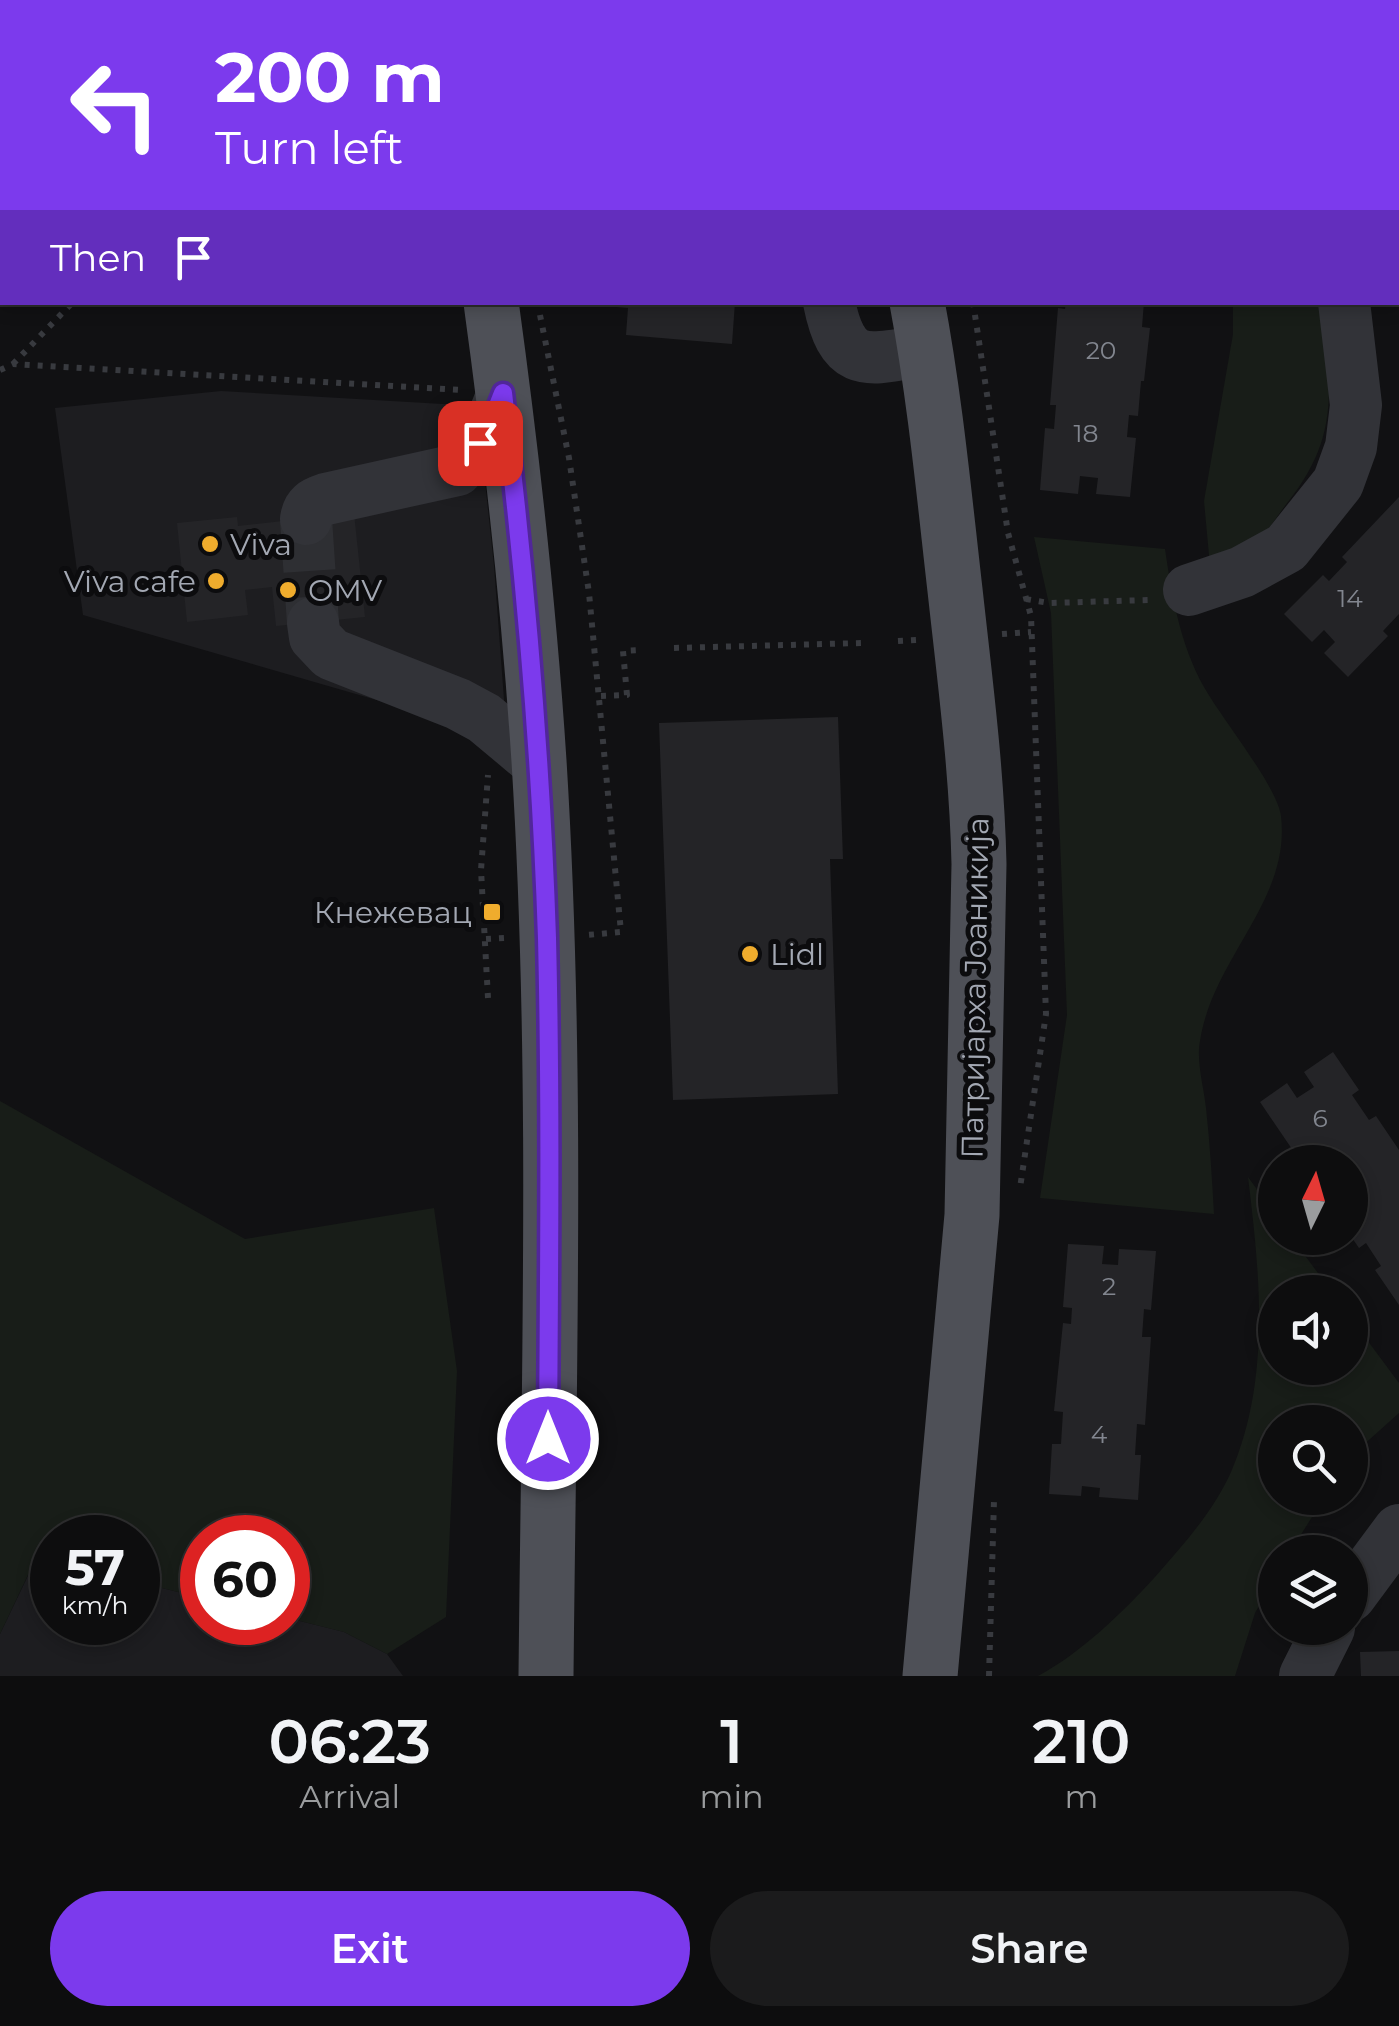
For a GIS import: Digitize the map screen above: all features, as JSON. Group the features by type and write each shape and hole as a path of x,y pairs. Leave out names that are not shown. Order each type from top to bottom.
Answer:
{"main road":[{"path":"490,305 521,543 539,764 550,1180 546,1676"},
{"name":"Патријарха Јоаникија","path":"922,326 960,637 979,864 972,1215 930,1676"},
{"path":"523,1676 547,1587"}],"lane":[{"path":"829,305 838,339 846,350 879,358 922,326"},
{"path":"1190,590 1242,572 1286,548 1338,483 1351,446 1356,405 1344,305"},
{"path":"306,519 307,510 314,503 326,499 457,470 488,431 503,393"},
{"path":"314,622 315,637 330,654 458,704 484,718 539,764"},
{"path":"1368,1572 1399,1530"},
{"path":"1304,1676 1320,1645"}],"path":[{"path":"0,370 13,364 70,305"},
{"path":"486,939 621,932 601,696 569,458 538,305"},
{"path":"13,364 503,393"},
{"path":"1026,599 1049,603 1145,601 1190,590"},
{"path":"674,648 862,642"},
{"path":"601,696 626,695 623,651 642,650"},
{"path":"484,718 478,736 488,764 482,870 488,998"}],"shaded area":[{"path":"1233,305 1322,305 1328,408 1317,454 1271,526 1247,548 1210,566 1204,501 1233,334"},
{"name":"OMV","path":"221,391 477,406 508,753 418,712 83,615 55,408"},
{"path":"1034,537 1165,549 1178,620 1196,671 1270,788 1281,816 1281,847 1274,875 1220,982 1200,1041 1214,1214 1040,1198 1067,1015 1051,613"},
{"path":"0,1101 245,1239 434,1208 457,1371 446,1617 387,1654 344,1632 310,1624 310,1515 180,1515 180,1592 160,1588 160,1515 30,1515 30,1571 0,1634"},
{"path":"1248,1177 1258,1191 1258,1255 1305,1255 1319,1275 1258,1275 1258,1289"},
{"path":"1368,1341 1399,1383 1399,1413 1368,1441 1368,1405 1258,1405 1258,1515 1313,1515 1301,1535 1258,1535 1258,1608 1235,1676 1038,1676 1115,1618 1197,1528 1231,1472 1244,1437 1258,1345 1258,1385 1368,1385"},
{"path":"30,1572 30,1645 160,1645 160,1588 180,1592 180,1645 310,1645 310,1624 344,1632 387,1654 403,1676 0,1676 0,1634"}],"building":[{"path":"593,305 735,305 732,344 626,335 628,308"},
{"path":"1066,305 1144,305 1142,327 1150,328 1138,416 1129,415 1127,437 1136,438 1130,497 1096,494 1098,478 1080,476 1078,494 1040,490 1045,428 1054,429 1056,405 1050,405 1058,308 1065,309"},
{"path":"1399,497 1399,614 1383,631 1388,636 1348,677 1324,653 1335,642 1324,630 1312,642 1284,614 1323,575 1329,581 1347,562 1342,557"},
{"path":"354,513 365,617 276,626 272,587 245,590 248,615 187,622 177,523 237,517 238,526"},
{"name":"Lidl","path":"838,717 843,859 830,859 838,1094 673,1100 659,723"},
{"path":"1333,1052 1359,1090 1352,1095 1369,1120 1376,1116 1399,1150 1399,1305 1375,1270 1381,1266 1368,1246 1368,1145 1289,1145 1260,1102 1287,1083 1297,1098 1314,1087 1304,1072"},
{"path":"1068,1244 1104,1246 1102,1264 1118,1265 1119,1249 1156,1251 1151,1310 1144,1309 1142,1337 1151,1337 1145,1425 1137,1424 1135,1455 1141,1455 1138,1500 1099,1497 1100,1488 1082,1486 1081,1496 1049,1494 1052,1444 1061,1444 1063,1412 1054,1411 1063,1323 1071,1324 1072,1308 1063,1307"},
{"path":"1399,1651 1399,1676 1361,1676 1360,1652"}],"tunnel":[{"path":"306,519 313,623"}],"place":[{"name":"Viva","path":"210,544"},
{"name":"Viva cafe","path":"216,581"},
{"name":"OMV","path":"288,590"},
{"name":"Кнежевац","path":"492,912"},
{"name":"Lidl","path":"750,954"}],"route":[{"path":"480,443 503,393 521,543 539,764 550,1180 548,1439"}]}
